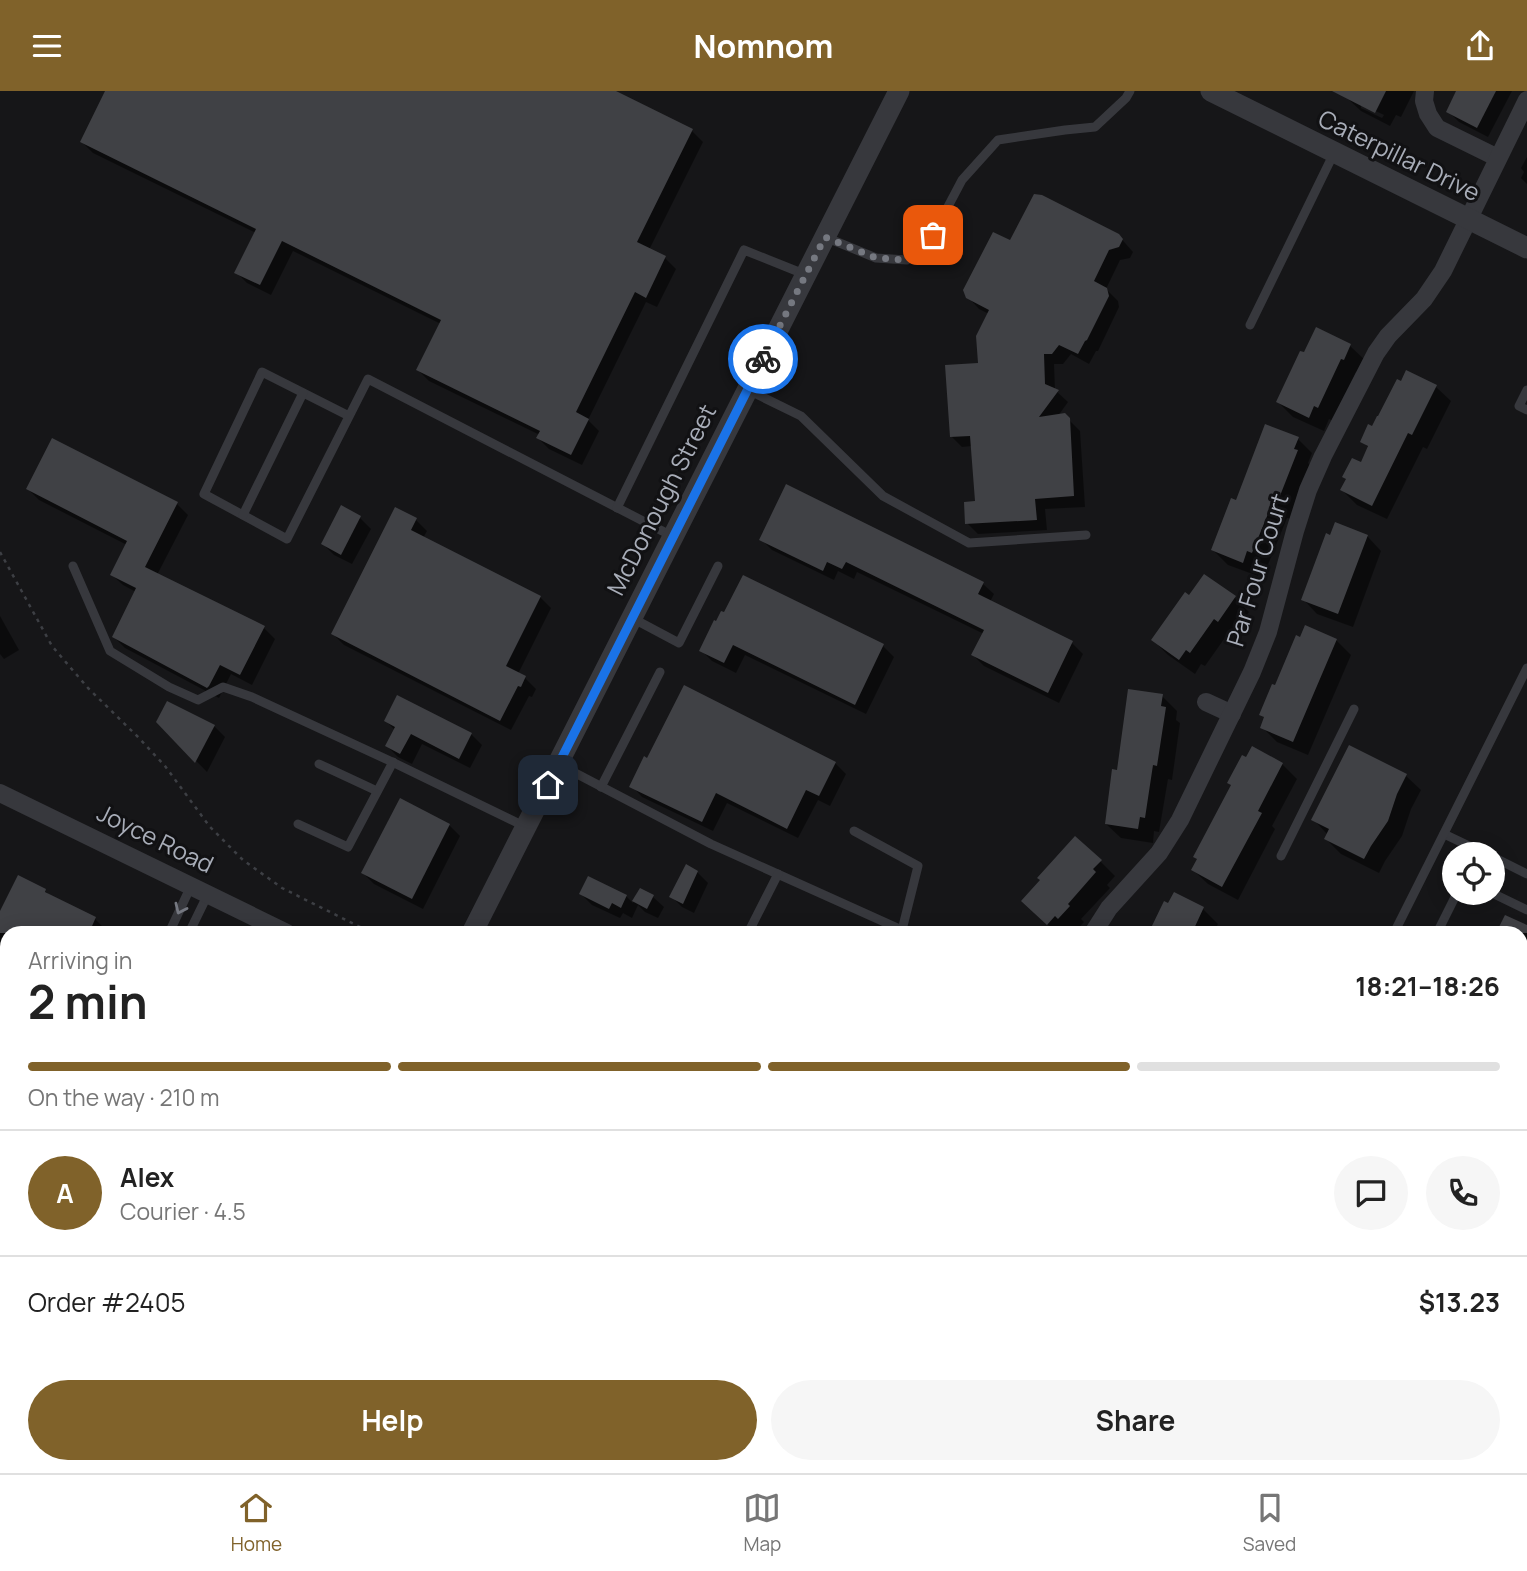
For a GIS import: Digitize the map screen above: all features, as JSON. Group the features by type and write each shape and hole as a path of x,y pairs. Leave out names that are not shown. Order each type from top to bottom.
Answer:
{"street":[{"name":"McDonough Street","path":"476,926 899,91"},
{"name":"Caterpillar Drive","path":"1211,91 1527,249"},
{"path":"1425,91 1424,100 1428,114 1437,128 1498,158"},
{"name":"Par Four Court","path":"1097,926 1109,908 1159,853 1171,835 1252,672 1268,632 1294,531 1323,456 1376,353 1388,336 1424,299 1443,271 1527,100"},
{"path":"1206,702 1232,714"},
{"name":"Joyce Road","path":"0,793 273,926"}],"lane":[{"path":"825,237 876,258 907,260 933,235 962,180 998,141 1095,127 1130,91"},
{"path":"1250,325 1334,153"},
{"path":"617,508 744,250 806,275"},
{"path":"349,416 262,372 204,494 287,539 368,379 673,537"},
{"path":"748,390 801,416 883,496 969,543 1086,535"},
{"path":"1527,390 1519,406 1527,410"},
{"path":"243,515 303,393"},
{"path":"73,566 110,651 169,687 198,701 223,687 252,697 526,827"},
{"path":"632,618 679,643 718,566"},
{"path":"1398,926 1527,668"},
{"path":"601,787 660,672"},
{"path":"1281,856 1354,709"},
{"path":"298,824 348,847 393,762"},
{"path":"318,764 377,791"},
{"path":"558,764 711,844 890,926"},
{"path":"854,831 918,866 902,926"},
{"path":"1444,834 1461,842"},
{"path":"1505,863 1527,874"},
{"path":"752,926 778,874"},
{"path":"173,926 191,886"},
{"path":"192,926 208,894"},
{"path":"1505,899 1527,910"},
{"path":"1440,926 1451,905"}],"path":[{"path":"0,552 52,646 88,688 166,766 209,827 243,860 282,888 358,926"}],"building":[{"path":"105,91 616,91 693,129 637,242 666,256 646,298 635,292 576,412 589,419 571,455 536,438 540,431 416,370 441,320 282,241 260,285 234,273 256,229 80,142"},
{"path":"1332,91 1386,91 1375,113"},
{"path":"1456,91 1496,91 1477,128 1446,112"},
{"path":"1034,194 1042,195 1119,234 1123,239 1119,247 1109,250 1094,281 1107,288 1109,296 1078,354 1059,345 1052,354 1044,354 1045,384 1059,390 1039,417 1065,413 1070,418 1074,496 1035,499 1037,520 965,524 964,502 975,501 970,436 950,437 945,365 978,363 976,336 989,310 966,298 963,290 993,232 1010,240"},
{"path":"1316,327 1351,344 1318,408 1314,406 1309,418 1276,402 1300,351 1304,352"},
{"path":"1406,370 1437,385 1412,435 1408,433 1372,506 1340,490 1346,479 1342,477 1352,458 1361,462 1368,446 1360,442 1368,424 1372,426 1397,379 1401,381"},
{"path":"1265,424 1299,437 1294,449 1298,450 1276,506 1272,504 1252,553 1247,551 1243,563 1211,550 1231,498 1236,500"},
{"path":"52,438 178,502 145,567 265,626 240,675 220,665 207,688 112,637 136,588 110,575 127,541 26,489"},
{"path":"786,484 984,582 978,594 1073,641 1048,693 971,655 984,630 846,562 842,569 827,562 823,571 759,540"},
{"path":"341,505 361,516 341,555 321,544"},
{"path":"395,507 417,518 411,530 541,596 506,666 526,676 500,721 331,634"},
{"path":"1335,522 1368,535 1338,614 1301,600 1326,533 1330,535"},
{"path":"1204,574 1236,596 1218,622 1214,619 1190,653 1186,650 1179,660 1151,640 1185,592 1189,595"},
{"path":"743,575 884,644 855,705 733,645 724,663 699,651 714,620 716,621 721,611 724,612"},
{"path":"1305,625 1337,639 1293,742 1260,728 1264,717 1259,715 1296,635 1300,637"},
{"path":"684,685 836,762 819,796 806,790 787,829 716,793 702,822 629,787"},
{"path":"1128,689 1163,694 1161,706 1166,707 1157,766 1153,765 1145,818 1140,817 1138,829 1105,824 1112,769 1117,770"},
{"path":"397,695 472,733 459,759 411,734 400,754 385,746 395,727 384,721"},
{"path":"167,701 215,725 195,763 156,722"},
{"path":"1349,745 1407,774 1388,821 1364,859 1324,839 1329,829 1311,820"},
{"path":"1252,746 1283,763 1258,811 1262,813 1222,887 1191,870 1197,859 1193,857 1231,785 1227,783 1242,755 1246,757"},
{"path":"400,798 450,824 412,899 361,873"},
{"path":"1075,836 1102,860 1093,869 1096,872 1068,904 1070,906 1058,919 1055,916 1047,925 1021,901 1040,880 1037,878"},
{"path":"686,864 698,871 683,904 669,897"},
{"path":"18,875 46,889 45,892 96,917 92,926 0,926 0,911"},
{"path":"588,876 627,895 621,908 612,903 609,909 579,894"},
{"path":"640,888 654,895 647,909 632,901"},
{"path":"1174,892 1204,907 1195,926 1152,926 1164,901 1168,903"},
{"path":"1505,915 1527,925 1527,926 1500,926"}],"way so far":[{"path":"763,359 825,237 876,258 907,260 933,235"}],"route":[{"path":"548,785 763,359"}]}
